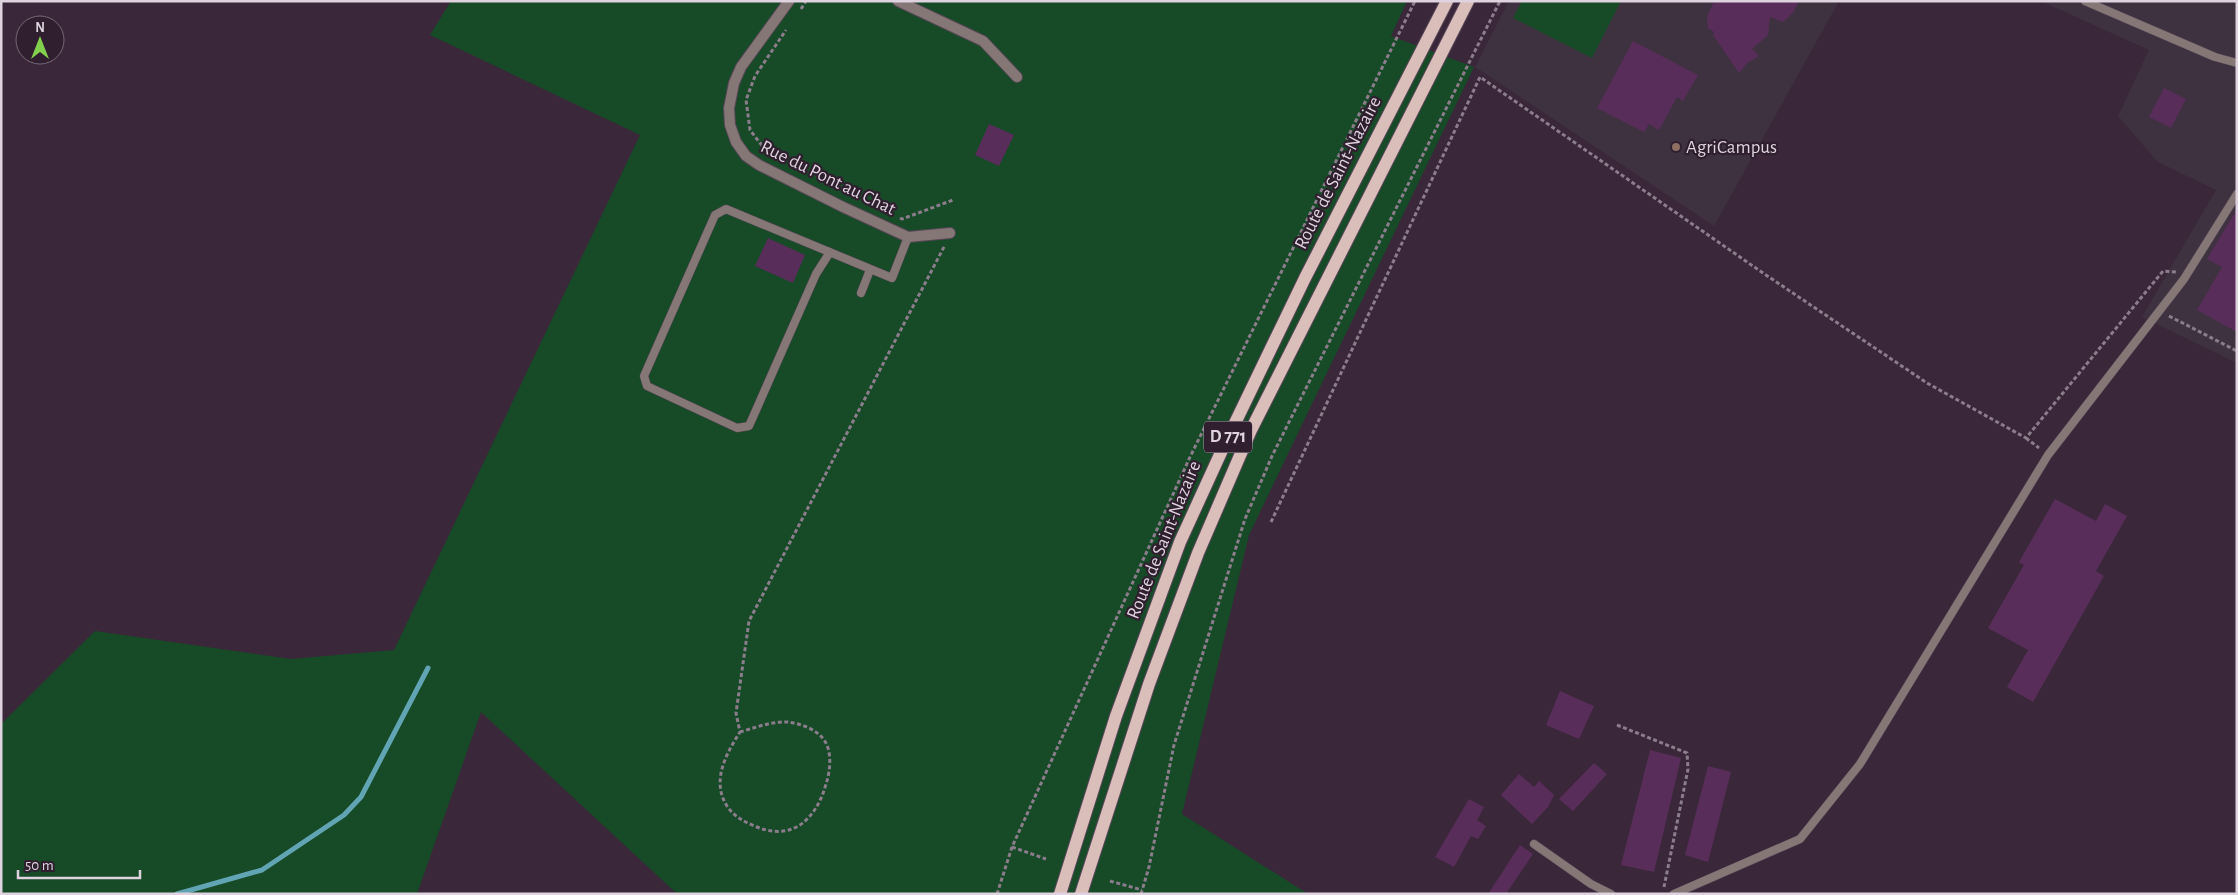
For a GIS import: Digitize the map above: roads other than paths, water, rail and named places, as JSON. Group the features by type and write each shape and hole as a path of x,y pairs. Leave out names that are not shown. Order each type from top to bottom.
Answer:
{"main road":[{"name":"Route de Saint-Nazaire","path":"1060,894 1116,716 1180,542 1222,448 1305,278 1447,1"},
{"name":"Route de Saint-Nazaire","path":"1081,894 1149,684 1198,553 1251,430 1468,1"}],"street":[{"name":"Rue du Pont au Chat","path":"789,1 741,67 734,83 729,108 730,125 736,142 746,156 759,165 844,208 908,237 950,233"},
{"path":"898,1 983,41 1017,77"}],"lane":[{"path":"2085,1 2207,54 2237,63"},
{"path":"1674,894 1800,840 1860,764 2048,455 2184,279 2237,194"},
{"path":"830,252 816,274 749,426 737,428 647,386 644,376 715,214 726,209 830,252 870,270 892,278 908,237"},
{"path":"861,293 870,270"},
{"path":"1534,844 1591,884 1612,894"}],"waterway":[{"path":"177,894 262,870 344,815 361,797 428,668"}],"place":[{"name":"AgriCampus","path":"1676,147"}]}
